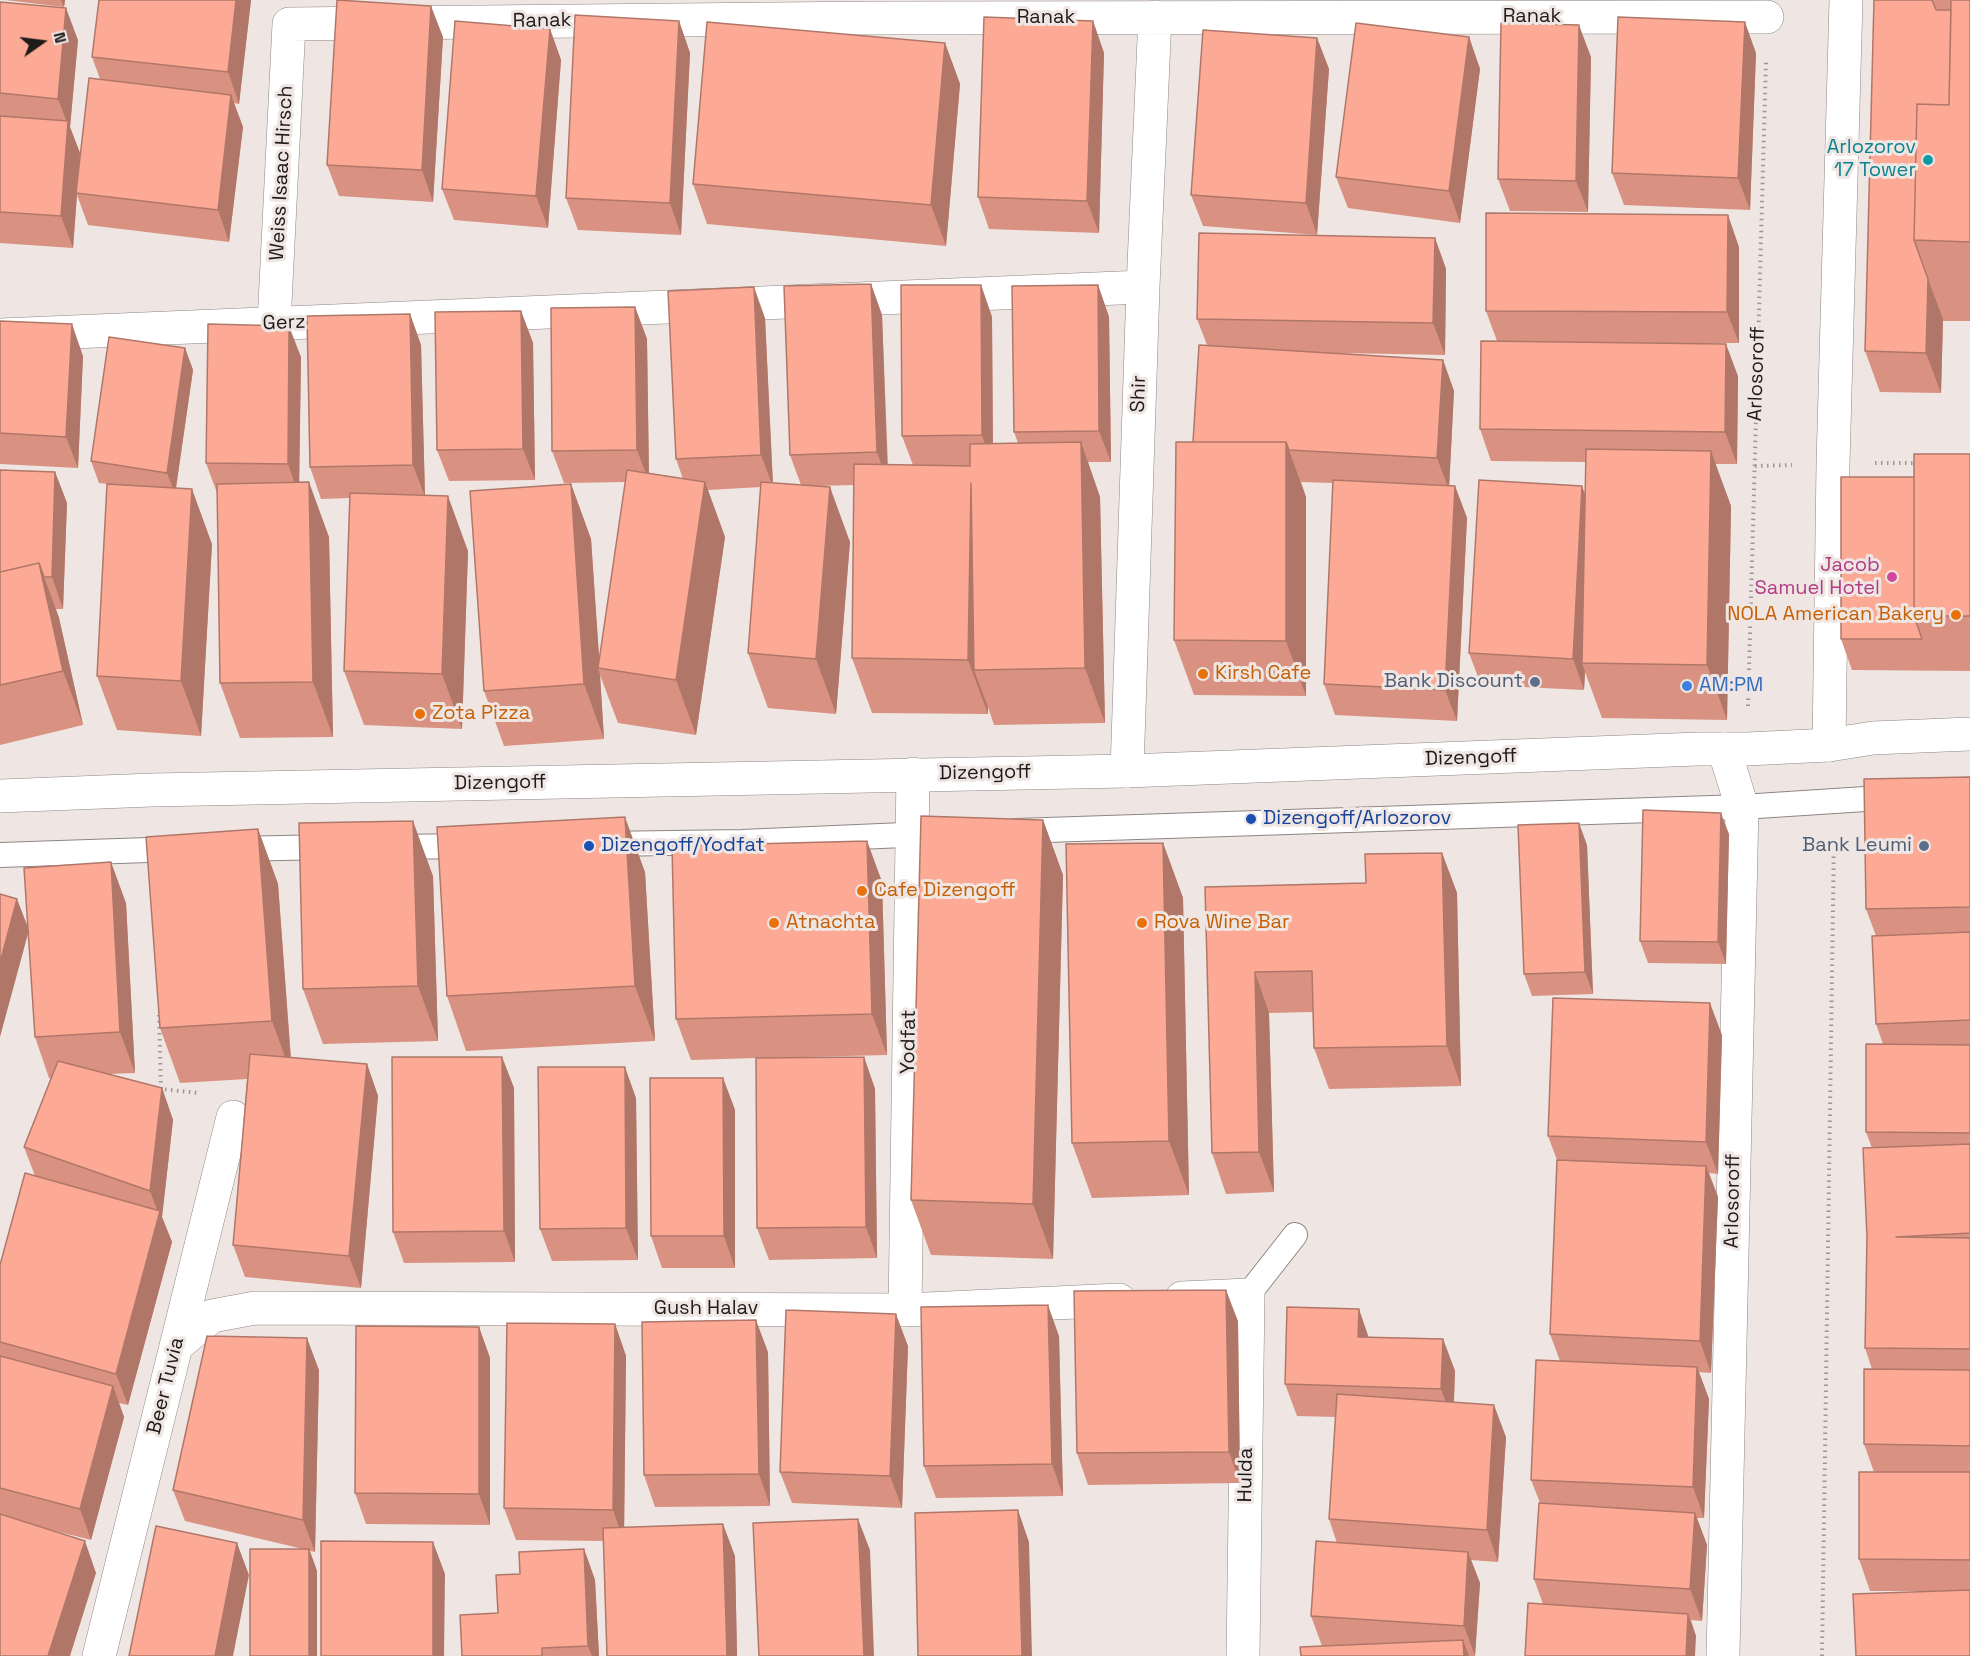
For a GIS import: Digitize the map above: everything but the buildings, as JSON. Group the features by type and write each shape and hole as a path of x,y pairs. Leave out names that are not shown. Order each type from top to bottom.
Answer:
{"street":[{"path":"1829,745 1833,464 1846,0"},
{"name":"Ranak","path":"289,24 871,9 1155,18 1767,17"},
{"name":"Shir","path":"1127,771 1143,287 1155,18"},
{"name":"Weiss Isaac Hirsch","path":"274,323 289,24"},
{"name":"Gerz","path":"0,335 1143,287"},
{"name":"Dizengoff","path":"0,796 152,790 1127,771 1829,745 1873,738 1970,734"},
{"name":"Arlosoroff","path":"1723,1656 1742,807 1735,749"},
{"name":"Yodfat","path":"905,1310 913,774"},
{"name":"Beer Tuvia","path":"99,1656 233,1117"},
{"name":"Gush Halav","path":"176,1346 212,1316 255,1308 905,1310 1248,1295"},
{"name":"Hulda","path":"1243,1656 1248,1295"}],"lane":[{"path":"995,832 1742,807 1916,796"},
{"path":"575,844 742,842 947,834"},
{"path":"371,847 491,845"},
{"path":"0,855 347,847"},
{"path":"1248,1295 1295,1235"}],"path":[{"name":"Arlosoroff","path":"1735,749 1767,17"},
{"path":"1822,1656 1834,800"},
{"path":"159,1005 161,1089 236,1097 233,1117"}],"place":[{"name":"Arlozorov 17 Tower","path":"1928,160"},
{"name":"Jacob Samuel Hotel","path":"1892,577"},
{"name":"NOLA American Bakery","path":"1956,615"},
{"name":"Kirsh Cafe","path":"1203,674"},
{"name":"Bank Discount","path":"1535,682"},
{"name":"AM:PM","path":"1687,686"},
{"name":"Zota Pizza","path":"420,714"},
{"name":"Dizengoff/Arlozorov","path":"1251,819"},
{"name":"Dizengoff/Yodfat","path":"589,846"},
{"name":"Bank Leumi","path":"1924,846"},
{"name":"Cafe Dizengoff","path":"862,891"},
{"name":"Atnachta","path":"774,923"},
{"name":"Rova Wine Bar","path":"1142,923"}]}
